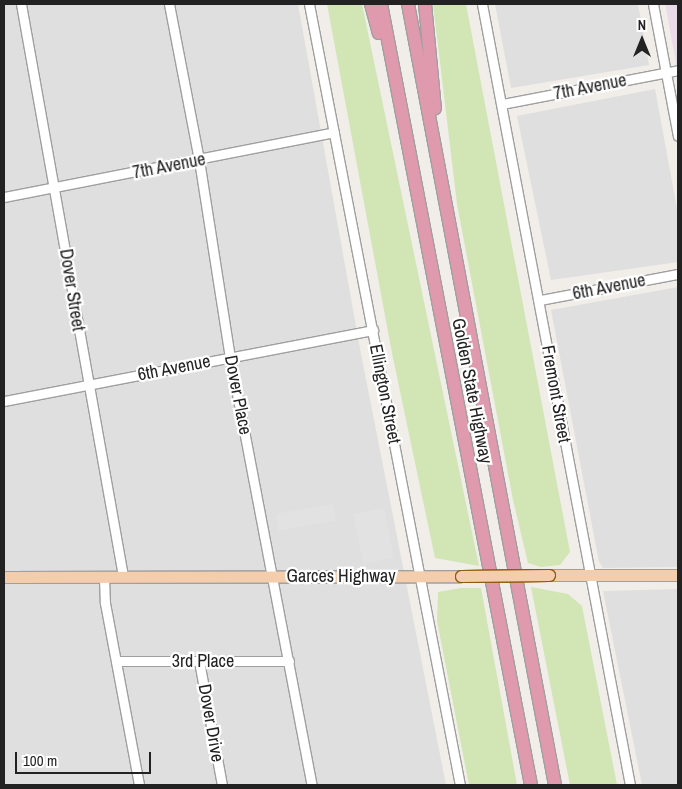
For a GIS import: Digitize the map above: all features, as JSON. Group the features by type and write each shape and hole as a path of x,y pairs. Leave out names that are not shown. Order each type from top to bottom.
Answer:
{"highway":[{"path":"371,4 399,103"},
{"name":"Golden State Highway","path":"381,4 531,785"},
{"name":"Golden State Highway","path":"408,4 555,785"},
{"path":"425,4 440,174"}],"main road":[{"name":"Garces Highway","path":"4,577 678,575"}],"street":[{"name":"Dover Street","path":"21,4 56,187 88,385 123,576"},
{"name":"Dover Place","path":"169,4 199,160 230,357 312,785"},
{"name":"Ellington Street","path":"309,4 422,576 460,785"},
{"name":"Fremont Street","path":"482,4 540,300 588,574 630,785"},
{"path":"653,4 678,136"},
{"name":"7th Avenue","path":"502,104 678,70"},
{"name":"7th Avenue","path":"4,197 334,132"},
{"name":"6th Avenue","path":"540,300 678,274"},
{"name":"6th Avenue","path":"4,400 373,330"},
{"path":"104,577 116,661 139,785"},
{"name":"3rd Place","path":"116,661 289,661"},
{"name":"Dover Drive","path":"199,661 222,785"}],"shaded area":[{"path":"4,4 298,4 361,354 446,785 4,785"},
{"path":"495,4 638,4 649,65 511,88"},
{"path":"665,4 678,4 678,74"},
{"path":"655,89 678,214 678,262 551,280 517,116"},
{"path":"678,287 678,567 603,568 599,562 551,310"},
{"path":"333,504 336,521 279,531 276,514"},
{"path":"384,508 394,558 363,564 354,514"},
{"path":"678,589 678,785 642,785 603,591"}],"green space":[{"path":"327,4 362,4 479,566 435,558 392,353"},
{"path":"433,4 466,4 570,552 560,565 541,567 528,563 513,500 457,204"},
{"path":"531,587 568,594 582,606 617,785 570,785"},
{"path":"461,588 481,588 517,785 469,785 437,621 438,592"}]}
